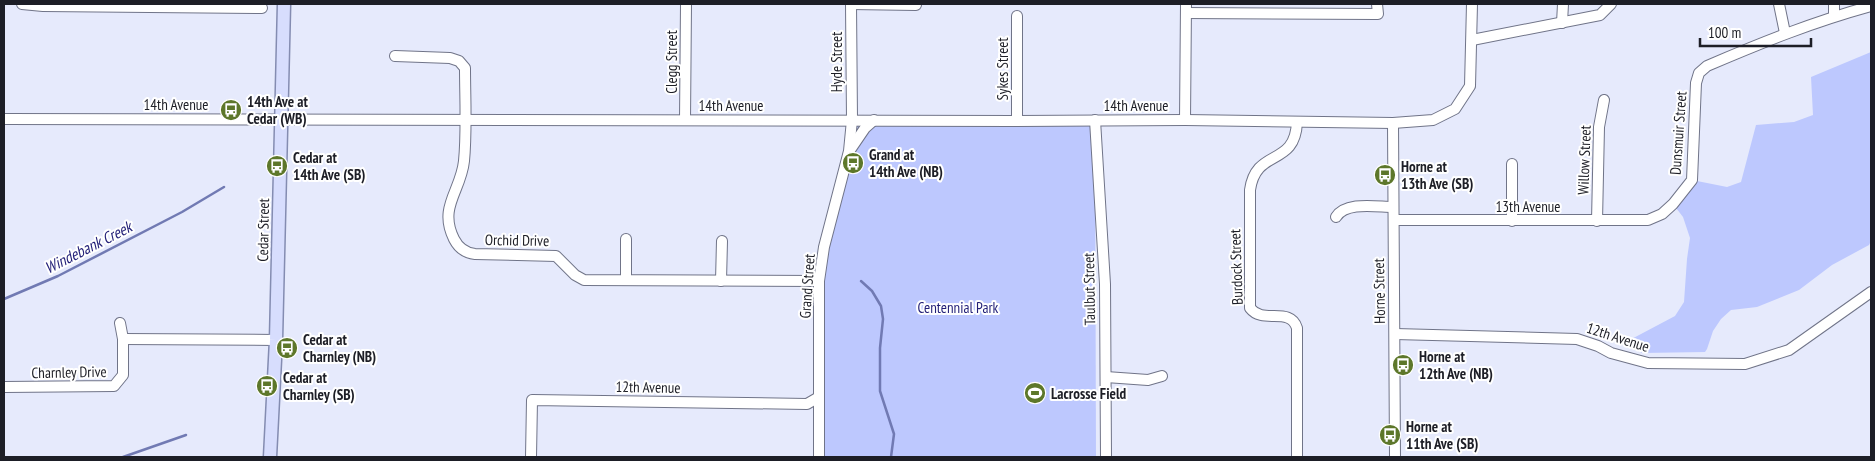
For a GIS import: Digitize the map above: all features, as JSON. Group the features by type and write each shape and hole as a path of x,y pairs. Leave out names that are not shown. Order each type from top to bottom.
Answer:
{"main road":[{"name":"Cedar Street","path":"270,457 276,340 284,4"}],"street":[{"path":"22,4 262,8"},
{"name":"Clegg Street","path":"686,4 686,120"},
{"path":"852,4 916,4"},
{"name":"Hyde Street","path":"852,4 852,120"},
{"path":"1185,120 1186,9 1378,14 1377,4"},
{"path":"1472,4 1472,40 1600,15 1611,4"},
{"path":"1562,23 1563,4"},
{"path":"1779,4 1785,33 1834,16 1871,6"},
{"path":"1834,4 1834,16"},
{"name":"Sykes Street","path":"1017,121 1018,16"},
{"name":"Dunsmuir Street","path":"1662,214 1673,204 1692,180 1696,83 1699,73 1707,66 1785,33"},
{"name":"14th Avenue","path":"4,119 1185,120 1393,124 1433,120 1455,109 1470,86 1472,40"},
{"name":"Orchid Drive","path":"395,56 455,58 465,68 463,165 447,210 447,220 458,246 466,252 475,254 552,256 559,259 579,278 819,281"},
{"name":"Willow Street","path":"1597,221 1599,127 1604,100"},
{"name":"Grand Street","path":"819,457 819,281 824,247 848,152 852,120"},
{"path":"848,152 865,128 874,120"},
{"name":"Taulbut Street","path":"1095,120 1105,284 1106,457"},
{"name":"Burdock Street","path":"1297,122 1293,144 1286,151 1264,163 1256,170 1251,181 1250,308 1260,316 1290,317 1295,321 1297,328 1297,457"},
{"name":"Horne Street","path":"1393,124 1396,457"},
{"path":"1512,164 1512,220"},
{"path":"1336,217 1339,212 1346,208 1393,207"},
{"name":"13th Avenue","path":"1394,220 1648,220 1662,214"},
{"path":"626,239 626,280"},
{"path":"722,241 722,280"},
{"name":"12th Avenue","path":"1395,334 1577,339 1598,346 1611,353 1648,363 1745,364 1790,350 1871,292"},
{"name":"Charnley Drive","path":"4,387 114,386 122,379 123,375 123,339 120,323"},
{"path":"123,339 276,340"},
{"path":"1106,377 1148,380 1162,376"},
{"name":"12th Avenue","path":"530,457 532,400 807,404 819,397"}],"green space":[{"path":"1871,52 1871,241 1869,245 1832,265 1799,290 1757,307 1731,310 1721,319 1713,331 1705,352 1642,353 1624,343 1675,316 1684,302 1690,238 1683,217 1673,204 1692,180 1727,187 1741,182 1756,125 1794,122 1813,115 1811,77"},
{"name":"Centennial Park","path":"852,120 1095,120 1096,457 821,457 819,281"}],"waterway":[{"name":"Windebank Creek","path":"4,299 58,276 182,212 224,187"},
{"path":"861,281 872,291 881,306 883,319 880,348 880,391 894,434 891,457"},
{"path":"123,457 186,435"}],"place":[{"name":"14th Ave at Cedar (WB)","path":"231,110"},
{"name":"Grand at 14th Ave (NB)","path":"853,163"},
{"name":"Cedar at 14th Ave (SB)","path":"277,166"},
{"name":"Horne at 13th Ave (SB)","path":"1385,175"},
{"name":"Cedar at Charnley (NB)","path":"287,348"},
{"name":"Horne at 12th Ave (NB)","path":"1403,365"},
{"name":"Cedar at Charnley (SB)","path":"267,386"},
{"name":"Lacrosse Field","path":"1035,393"},
{"name":"Horne at 11th Ave (SB)","path":"1390,435"}]}
